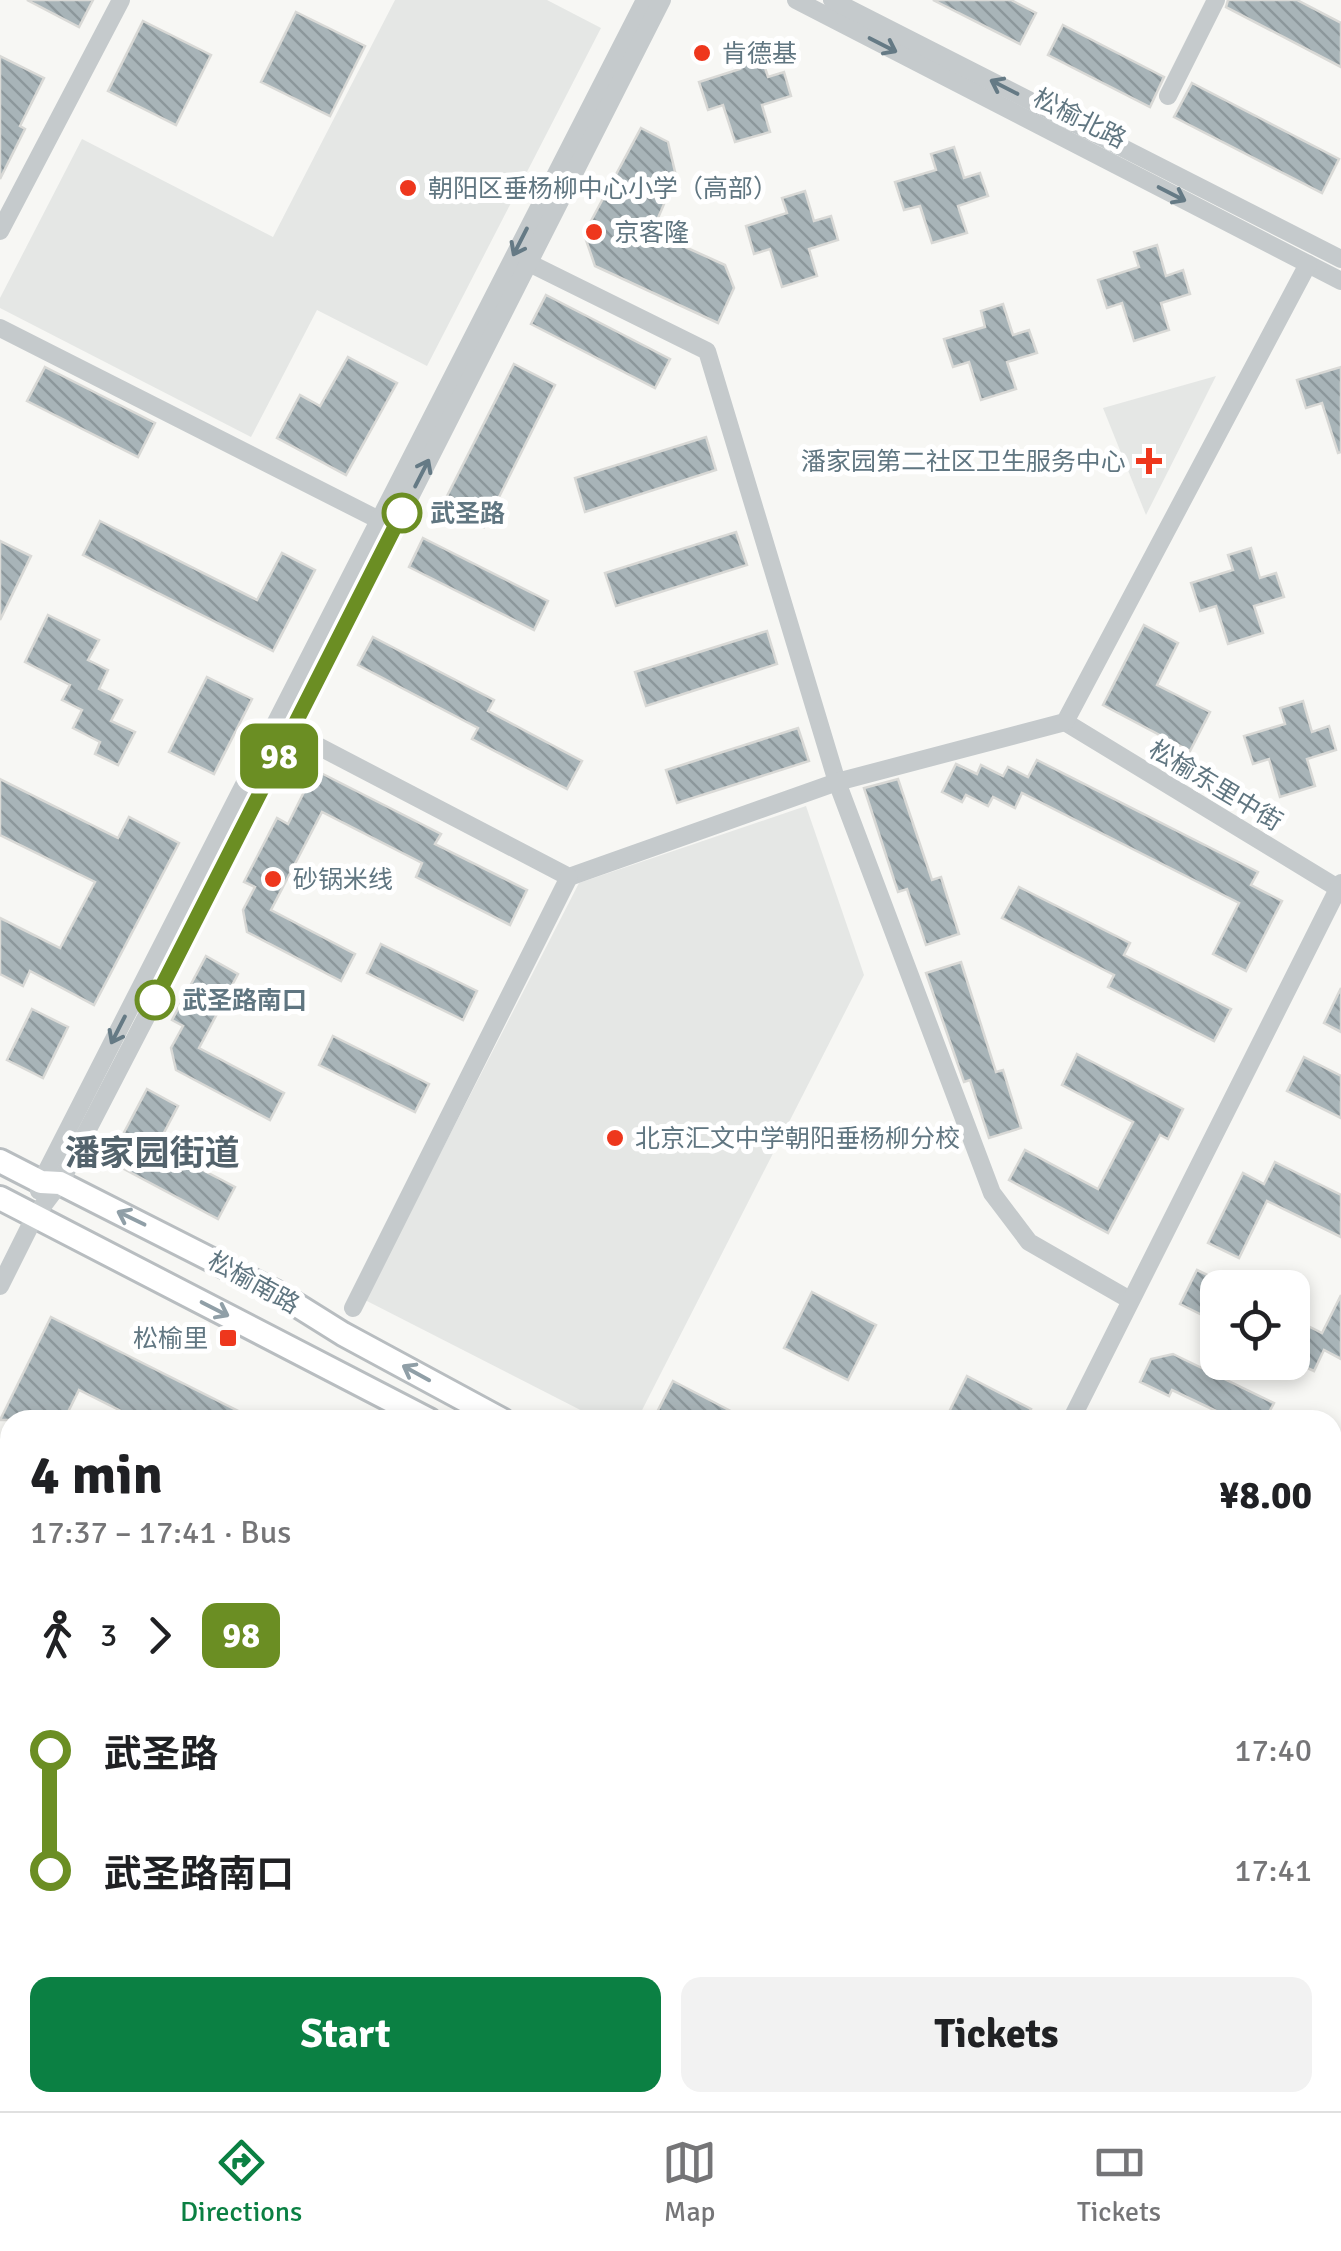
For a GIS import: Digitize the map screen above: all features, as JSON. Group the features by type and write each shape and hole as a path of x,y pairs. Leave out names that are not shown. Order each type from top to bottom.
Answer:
{"main road":[{"name":"松榆南路","path":"0,1161 280,1294 343,1334 484,1410"},
{"name":"松榆南路","path":"0,1198 409,1410"}],"street":[{"path":"0,231 121,0"},
{"path":"0,1286 379,520 645,0"},
{"path":"50,1182 291,732 662,0"},
{"name":"松榆北路","path":"796,0 1341,281"},
{"name":"松榆北路","path":"832,0 1341,258"},
{"path":"1168,96 1216,0"},
{"path":"529,263 708,351 837,782 992,1193 1029,1242 1130,1300"},
{"path":"353,1308 569,877 837,782 1066,722 1308,264"},
{"path":"0,328 379,520"},
{"name":"松榆东里中街","path":"1066,722 1340,887"},
{"path":"291,732 569,877"},
{"path":"1075,1410 1340,887"}],"shaded area":[{"name":"朝阳区垂杨柳中心小学（高部）","path":"395,0 547,0 601,28 427,366 317,310 251,437 0,308 0,298 82,139 273,237"},
{"name":"潘家园第二社区卫生服务中心","path":"1216,376 1146,515 1103,408"},
{"name":"北京汇文中学朝阳垂杨柳分校","path":"806,806 864,975 642,1410 580,1410 365,1300 579,883"}],"building":[{"path":"27,0 93,0 79,27"},
{"path":"933,0 1011,0 1036,13 1020,44"},
{"path":"1228,0 1297,0 1341,23 1341,67 1226,7"},
{"path":"296,12 365,46 330,116 261,82"},
{"path":"143,21 211,55 176,125 108,91"},
{"path":"1063,25 1164,77 1150,107 1048,55"},
{"path":"758,46 768,77 784,72 791,96 762,105 770,132 735,142 723,105 708,110 699,82 740,69 735,53"},
{"path":"0,56 44,78 0,179"},
{"path":"1192,83 1339,159 1322,193 1174,117"},
{"path":"641,128 668,142 676,176 652,232 725,265 734,288 718,323 595,266 584,234"},
{"path":"954,147 964,178 980,173 988,196 958,206 967,233 932,243 920,206 904,210 895,182 936,170 931,154"},
{"path":"805,191 814,221 831,216 838,240 809,249 817,276 782,287 770,249 754,254 746,226 787,213 782,198"},
{"path":"1157,245 1166,276 1183,270 1190,294 1161,303 1169,330 1134,341 1122,303 1107,308 1098,280 1139,267 1134,252"},
{"path":"546,295 670,359 655,388 531,324"},
{"path":"1003,304 1013,335 1029,330 1037,353 1007,362 1016,389 981,400 969,362 953,367 944,339 985,327 981,311"},
{"path":"348,357 397,383 346,475 277,438 300,395 320,406"},
{"path":"514,364 555,385 484,527 442,506"},
{"path":"45,367 155,423 138,457 27,401"},
{"path":"1341,367 1338,453 1322,403 1306,408 1297,380"},
{"path":"706,437 716,470 585,512 575,478"},
{"path":"100,521 257,600 282,553 315,570 273,651 83,555"},
{"path":"736,532 747,565 616,606 605,573"},
{"path":"423,538 548,601 534,630 409,567"},
{"path":"0,541 31,556 0,620"},
{"path":"1251,548 1260,578 1276,573 1284,597 1254,606 1263,633 1228,644 1216,606 1200,611 1191,583 1233,570 1228,555"},
{"path":"48,615 99,640 88,660 108,670 99,689 122,700 111,721 135,732 118,765 95,754 100,742 73,728 82,710 62,700 70,685 25,662"},
{"path":"1144,625 1178,643 1157,685 1210,712 1190,751 1103,705"},
{"path":"767,631 777,664 646,706 635,672"},
{"path":"373,637 494,700 488,711 582,761 567,789 472,739 478,728 358,665"},
{"path":"207,677 252,699 214,774 169,752"},
{"path":"1303,701 1312,732 1329,726 1336,750 1307,759 1315,786 1280,797 1269,759 1253,764 1244,736 1285,724 1280,708"},
{"path":"798,728 809,761 677,803 666,770"},
{"path":"1037,760 1258,872 1251,885 1282,901 1246,971 1213,954 1239,903 1022,793 1015,808 993,797 988,806 966,795 962,802 942,792 956,764 977,774 981,765 1003,776 1008,767 1028,777"},
{"path":"315,770 441,834 435,844 527,890 510,925 416,877 422,863 322,812 271,910 355,954 341,981 247,932 243,910 255,887 244,882 277,818 288,824"},
{"path":"0,779 118,838 129,817 179,843 94,1005 30,971 23,986 0,974 0,918 60,948 95,882 0,835"},
{"path":"898,779 932,880 941,877 959,934 926,945 907,889 898,892 864,788"},
{"path":"1019,887 1130,943 1124,955 1231,1009 1214,1041 1108,987 1114,975 1002,918"},
{"path":"381,944 477,991 463,1020 367,973"},
{"path":"206,956 238,974 199,1048 284,1093 270,1120 176,1070 171,1048 183,1026 172,1020"},
{"path":"961,962 996,1072 1003,1070 1021,1128 989,1138 970,1080 964,1082 926,973"},
{"path":"1341,988 1341,1032 1324,1023"},
{"path":"32,1009 68,1027 43,1078 7,1060"},
{"path":"333,1036 429,1084 415,1112 319,1065"},
{"path":"1077,1054 1183,1109 1168,1139 1160,1135 1108,1233 1009,1180 1025,1150 1098,1189 1133,1122 1062,1085"},
{"path":"1304,1057 1341,1076 1341,1118 1287,1091"},
{"path":"147,1089 178,1106 157,1146 235,1187 218,1219 109,1161"},
{"path":"1275,1162 1341,1195 1341,1237 1267,1201 1239,1258 1208,1243 1243,1173 1264,1184"},
{"path":"1197,1270 1200,1271 1200,1314 1180,1304"},
{"path":"812,1292 876,1325 848,1380 784,1348"},
{"path":"1341,1295 1341,1359 1324,1350 1314,1371 1310,1369 1310,1327 1322,1333"},
{"path":"51,1317 236,1410 119,1410 79,1390 69,1410 5,1410"},
{"path":"1173,1354 1200,1367 1200,1380 1227,1380 1274,1403 1270,1410 1214,1410 1172,1390 1169,1396 1140,1382 1151,1359"},
{"path":"967,1376 1031,1409 1030,1410 950,1410"},
{"path":"673,1381 729,1410 658,1410"}],"bus line":[{"name":"98","path":"155,1000 402,513"}],"place":[{"name":"肯德基","path":"702,53"},
{"name":"朝阳区垂杨柳中心小学（高部）","path":"408,188"},
{"name":"京客隆","path":"594,232"},
{"name":"潘家园第二社区卫生服务中心","path":"1149,461"},
{"name":"武圣路","path":"402,513"},
{"name":"砂锅米线","path":"273,879"},
{"name":"武圣路南口","path":"155,1000"},
{"name":"北京汇文中学朝阳垂杨柳分校","path":"615,1138"},
{"name":"松榆里","path":"228,1338"}],"district":[{"name":"潘家园街道","path":"152,1153"}]}
